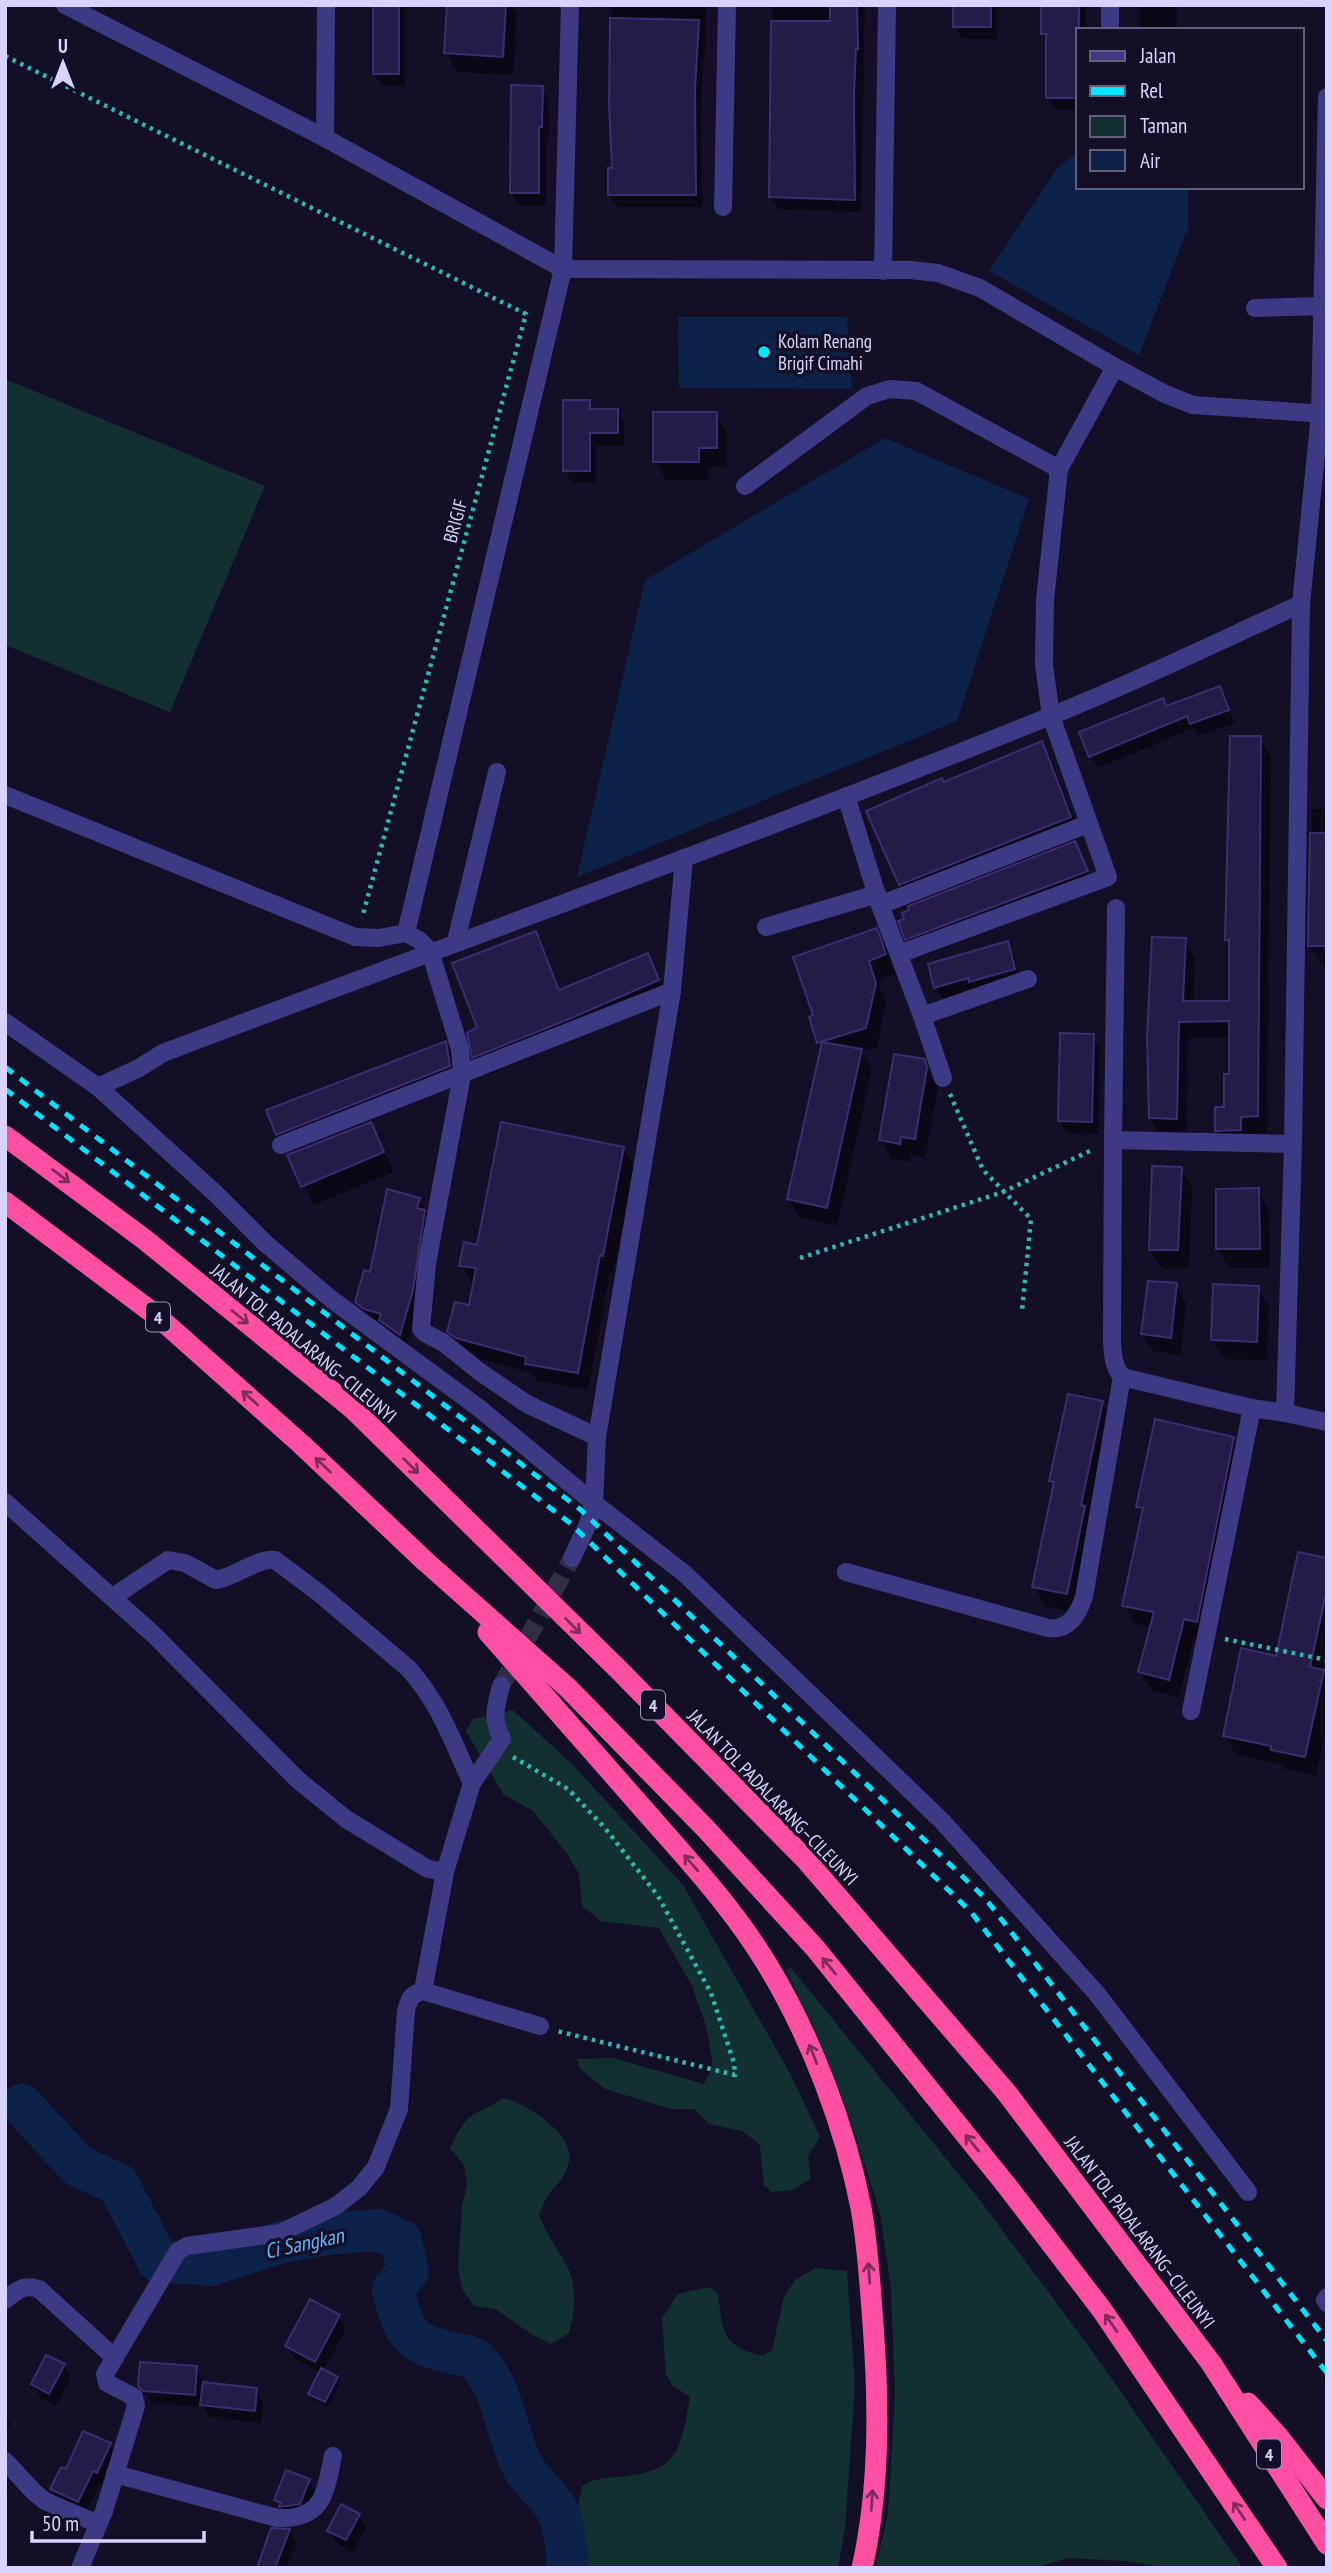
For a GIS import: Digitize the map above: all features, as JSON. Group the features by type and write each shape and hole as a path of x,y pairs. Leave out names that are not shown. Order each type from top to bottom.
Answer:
{"highway":[{"name":"JALAN TOL PADALARANG–CILEUNYI","path":"5,1136 144,1239 352,1408 619,1670 796,1851 1006,2092 1211,2363 1327,2544"},
{"name":"4","path":"5,1202 157,1316 301,1444 426,1562 568,1688 706,1829 815,1948 1007,2186 1102,2310 1277,2568"},
{"path":"426,1562 729,1906 769,1966 804,2033 830,2096 861,2207 868,2257 877,2374 877,2417 870,2516 862,2568"},
{"path":"1211,2363 1277,2435 1327,2500"}],"street":[{"path":"65,5 325,138 563,269 909,270 938,274 980,288 1115,367 1165,394 1193,405 1323,414"},
{"path":"325,138 326,5"},
{"path":"406,933 563,269 570,5"},
{"path":"723,207 727,5"},
{"path":"883,271 887,5"},
{"path":"1110,5 1110,28"},
{"path":"1285,1413 1293,1144 1301,604 1323,414 1327,97"},
{"path":"1255,308 1324,298"},
{"path":"899,954 1108,877 1051,716 1044,666 1045,600 1059,469 1115,367"},
{"path":"745,486 867,396 890,390 916,391 1059,469"},
{"path":"98,1087 139,1068 163,1053 429,951 684,858 1051,716 1301,604"},
{"path":"456,942 497,772"},
{"path":"5,795 355,937 379,938 406,933 419,940 429,951 460,1049 463,1075 427,1262 421,1329 527,1404 597,1437"},
{"path":"845,796 943,1077"},
{"path":"766,927 879,899 1088,824"},
{"path":"572,1558 588,1524 594,1503 597,1437 672,991 684,858"},
{"path":"846,1572 1048,1628 1054,1629 1068,1624 1079,1614 1122,1377 1113,1362 1112,1341 1116,908"},
{"path":"922,1016 1028,979"},
{"path":"281,1145 672,991"},
{"path":"5,1022 98,1087 216,1194 265,1243 331,1298 479,1408 685,1574 943,1821 1098,1995 1248,2192"},
{"path":"1113,1140 1293,1144"},
{"path":"1122,1377 1252,1408 1327,1422"},
{"path":"1191,1711 1252,1408"},
{"path":"5,1502 153,1634 298,1780 346,1819 428,1870 445,1872"},
{"path":"113,1597 169,1560 185,1563 216,1580 243,1572 267,1559 275,1560 319,1593 415,1675 438,1706 472,1783"},
{"path":"423,1991 445,1872 472,1783 502,1739 496,1728 494,1713 501,1686"},
{"path":"80,2568 98,2524 136,2406 134,2397 104,2380 105,2374 178,2251 187,2246 280,2233 336,2206 359,2188 376,2167 399,2109 406,2011 408,2000 414,1993 423,1991 540,2026"},
{"path":"5,2300 17,2290 28,2286 39,2290 115,2358"},
{"path":"1327,2297 1327,2303"},
{"path":"115,2474 277,2518 294,2518 310,2513 320,2503 326,2489 332,2456"},
{"path":"5,2461 45,2501 98,2524"}],"path":[{"name":"BRIGIF","path":"5,55 526,314 359,927"},
{"path":"943,1077 983,1170 1031,1219 1022,1311"},
{"path":"800,1258 1003,1192 1113,1140"},
{"path":"1207,1636 1327,1660"},
{"path":"502,1739 511,1756 568,1790 605,1828 658,1896 711,1993 734,2063 734,2075 540,2026"}],"green space":[{"path":"5,379 265,486 170,712 5,645"},
{"path":"513,1710 573,1765 683,1885 791,2075 820,2137 808,2156 811,2178 793,2190 772,2192 764,2185 760,2144 742,2131 709,2124 694,2109 671,2109 605,2089 580,2069 577,2059 613,2058 704,2084 713,2065 706,2026 692,1986 659,1928 601,1921 582,1906 579,1874 568,1855 533,1811 503,1794 466,1731 473,1719"},
{"path":"791,1968 983,2204 1098,2359 1243,2568 1169,2568 1125,2561 1068,2558 1034,2568 876,2568 888,2512 895,2396 891,2289 880,2213 850,2116 813,2024 786,1969"},
{"path":"503,2098 524,2106 547,2121 557,2131 569,2151 566,2172 548,2195 539,2215 568,2268 574,2292 573,2318 569,2333 551,2344 531,2334 496,2309 474,2306 462,2289 458,2268 462,2206 467,2185 464,2165 450,2148 459,2130 469,2119"},
{"path":"815,2268 847,2271 855,2386 845,2528 838,2568 583,2568 578,2506 582,2486 600,2479 654,2470 674,2455 684,2431 690,2397 672,2385 666,2375 662,2318 678,2294 709,2287 718,2293 723,2327 732,2342 739,2348 763,2356 772,2350 784,2297 795,2280"}],"water":[{"path":"1076,152 1076,189 1188,189 1188,228 1139,355 989,271 1056,170"},
{"name":"Kolam Renang Brigif Cimahi","path":"678,317 847,317 852,389 679,388"},
{"path":"885,438 1029,499 957,721 577,877 645,580"}],"building":[{"path":"373,5 399,5 399,74 373,74"},
{"path":"447,5 506,5 503,57 444,53"},
{"path":"830,5 857,5 855,200 769,197 771,21 830,21"},
{"path":"953,5 991,5 991,27 953,27"},
{"path":"1041,5 1079,5 1079,28 1076,28 1076,98 1046,98 1046,34 1041,34"},
{"path":"610,18 699,20 695,90 696,195 608,195 608,168 612,168 609,105"},
{"path":"511,85 543,86 542,127 539,127 539,193 510,193"},
{"path":"563,400 590,400 590,409 618,409 618,433 590,433 590,471 563,471"},
{"path":"653,412 717,412 717,448 699,448 699,462 653,462"},
{"path":"1220,686 1229,710 1190,724 1187,716 1089,757 1079,732 1163,698 1166,706"},
{"path":"1230,736 1261,736 1258,1116 1241,1117 1241,1130 1215,1131 1215,1107 1224,1107 1224,1074 1229,1074 1229,1021 1179,1022 1177,1119 1149,1118 1147,1036 1152,937 1186,938 1183,1001 1229,1001 1229,940 1225,940"},
{"path":"1042,741 1071,817 899,885 866,811 942,778 944,782"},
{"path":"1310,833 1327,833 1327,946 1308,946"},
{"path":"1075,841 1088,871 905,940 898,921 904,919 902,913 909,910 908,906"},
{"path":"877,928 886,954 869,961 876,983 866,1028 817,1043 809,1017 813,1015 793,957"},
{"path":"536,931 559,990 648,953 659,980 472,1058 467,1033 477,1027 452,963"},
{"path":"1008,941 1015,969 969,982 968,978 934,988 928,964"},
{"path":"1060,1033 1094,1034 1092,1122 1058,1121"},
{"path":"446,1041 450,1066 276,1135 266,1110"},
{"path":"822,1042 862,1049 827,1208 787,1199"},
{"path":"894,1054 925,1059 927,1068 915,1139 901,1137 900,1144 879,1140"},
{"path":"371,1122 384,1152 301,1187 287,1155"},
{"path":"501,1122 624,1147 578,1373 525,1364 526,1357 456,1338 447,1332 455,1302 469,1305 476,1268 459,1266 464,1242 477,1245"},
{"path":"1152,1166 1182,1167 1178,1250 1149,1250"},
{"path":"1259,1188 1260,1249 1216,1249 1216,1189"},
{"path":"387,1189 420,1198 417,1208 425,1210 413,1290 400,1335 379,1320 381,1314 364,1309 355,1302 364,1270 370,1272"},
{"path":"1148,1281 1177,1283 1171,1338 1141,1334"},
{"path":"1213,1284 1259,1286 1257,1342 1211,1340"},
{"path":"1068,1394 1103,1401 1081,1505 1085,1506 1067,1594 1032,1587 1054,1482 1049,1481"},
{"path":"1155,1419 1234,1437 1197,1622 1184,1619 1169,1680 1138,1672 1154,1612 1122,1606 1143,1508 1136,1507"},
{"path":"1298,1552 1327,1558 1327,1589 1310,1667 1324,1670 1305,1757 1271,1750 1271,1746 1223,1736 1241,1648 1276,1656"},
{"path":"310,2299 340,2315 315,2362 285,2346"},
{"path":"46,2355 65,2364 49,2394 31,2384"},
{"path":"140,2362 197,2366 195,2395 143,2391 138,2386"},
{"path":"321,2368 338,2377 325,2402 308,2394"},
{"path":"203,2382 257,2388 255,2411 200,2405"},
{"path":"83,2431 111,2443 97,2473 93,2471 78,2502 50,2489 61,2467 66,2469"},
{"path":"286,2470 310,2479 300,2504 279,2507 281,2503 274,2500"},
{"path":"341,2504 360,2514 346,2540 327,2531"},
{"path":"271,2528 290,2529 275,2568 257,2568"}],"waterway":[{"name":"Ci Sangkan","path":"5,2092 22,2105"},
{"name":"Ci Sangkan","path":"22,2105 78,2166 118,2184 158,2261 211,2265 282,2242 327,2234 378,2230 401,2241 408,2271 393,2289 406,2327 419,2342 441,2351 473,2358 486,2372 499,2397 521,2463 557,2511 564,2535 568,2568"}],"tunnel":[{"path":"501,1686 572,1558"}],"railway":[{"path":"5,1067 581,1510 985,1898 1327,2341"},
{"path":"5,1089 570,1523 971,1912 1327,2373"}],"place":[{"name":"Kolam Renang Brigif Cimahi","path":"764,352"}]}
